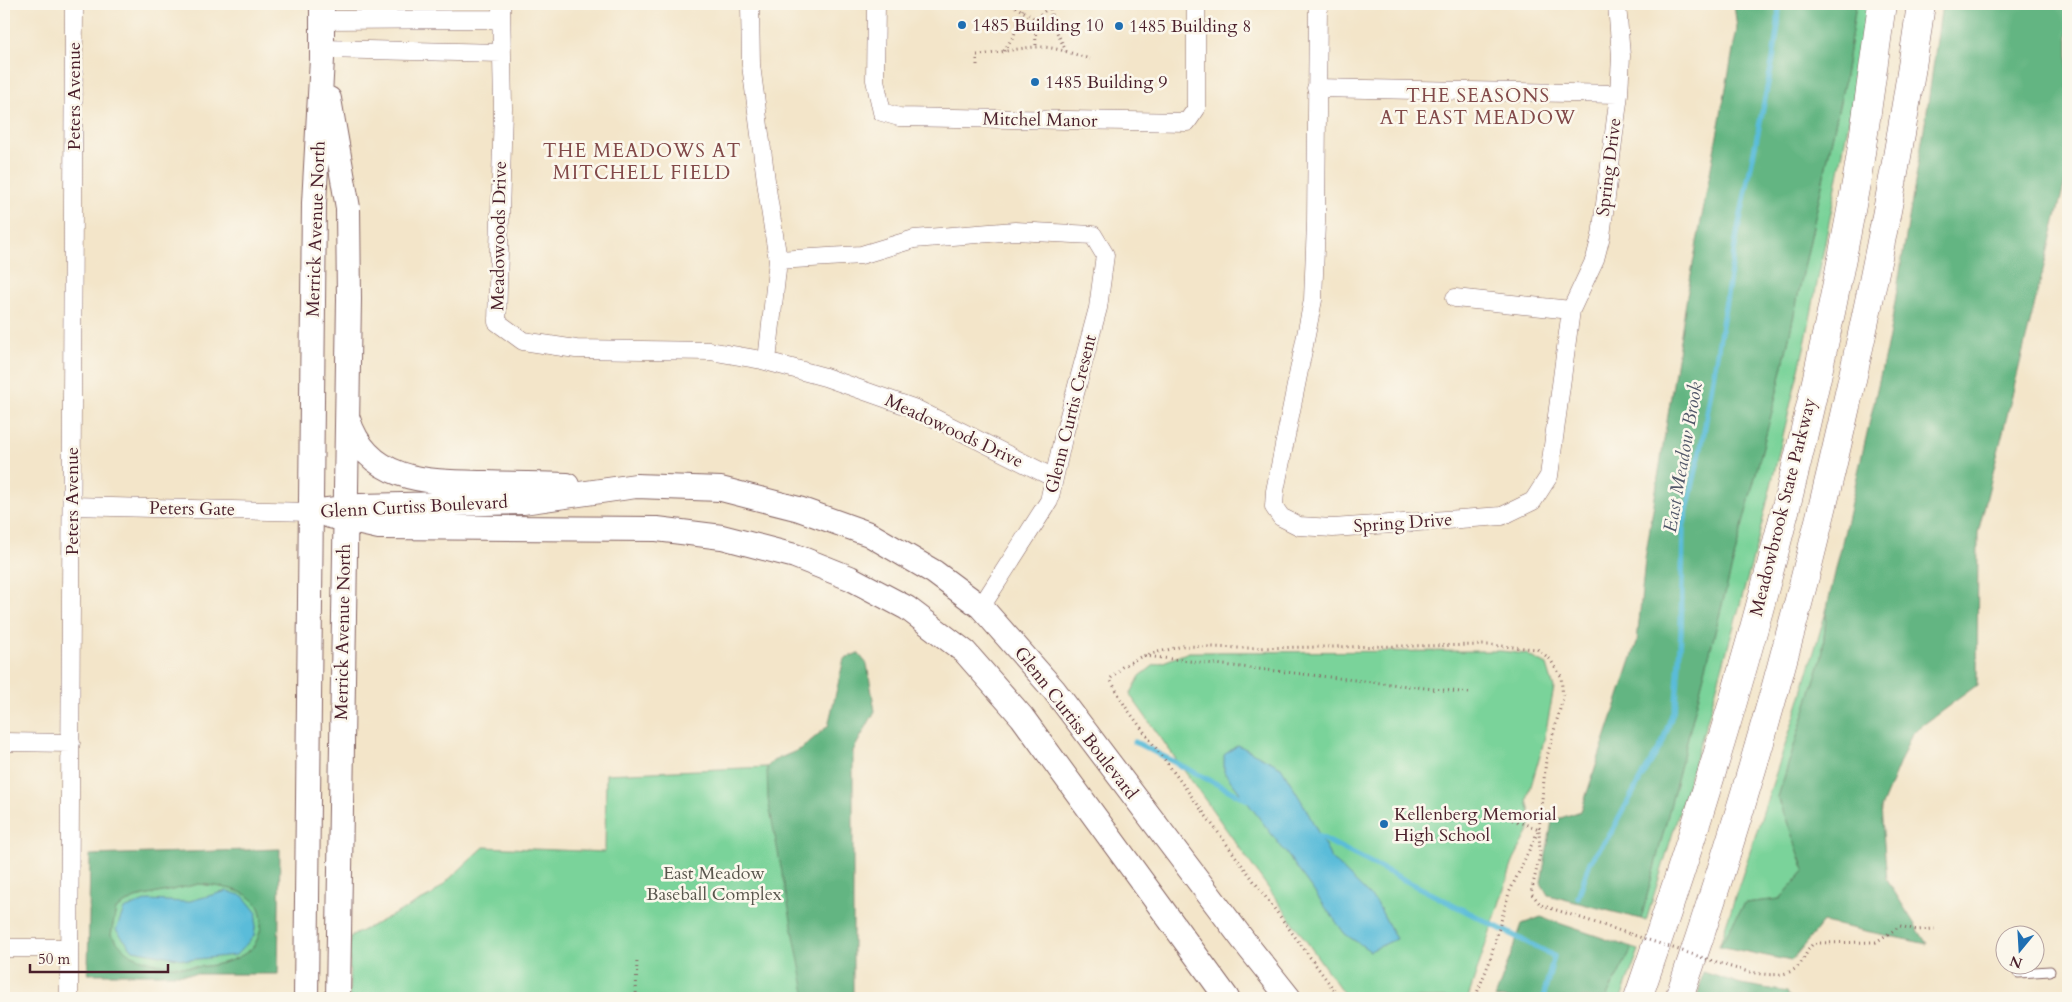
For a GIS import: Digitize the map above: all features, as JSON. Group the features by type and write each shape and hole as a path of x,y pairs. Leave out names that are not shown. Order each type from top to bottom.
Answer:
{"highway":[{"name":"Meadowbrook State Parkway","path":"1638,998 1674,894 1725,728 1779,534 1823,348 1858,172 1882,4"},
{"path":"1679,998 1717,887 1770,713 1813,550 1866,320 1892,186 1921,4"}],"main road":[{"name":"Merrick Avenue North","path":"306,998 314,203 322,54 322,12"},
{"name":"Merrick Avenue North","path":"322,54 348,208 349,299 338,998"},
{"path":"347,414 352,430 361,446 379,464 400,475 425,481 465,483 636,486"},
{"name":"Glenn Curtiss Boulevard","path":"311,512 345,514 523,502 636,486 721,489 799,509 869,534 934,572 981,607 1054,690 1289,998"},
{"name":"Glenn Curtiss Boulevard","path":"345,514 379,528 657,529 722,537 796,556 850,578 907,608 965,652 1022,717 1227,998"}],"street":[{"name":"Peters Avenue","path":"69,998 74,4"},
{"path":"750,4 751,65 778,260 767,361"},
{"name":"Mitchel Manor","path":"876,4 875,80 882,112 898,117 1187,122 1196,109 1196,4"},
{"name":"Spring Drive","path":"1318,4 1316,223 1313,300 1275,491 1274,507 1281,517 1299,526 1333,528 1502,516 1533,501 1549,476 1571,310 1595,259 1601,236 1621,56 1617,4"},
{"name":"Meadowoods Drive","path":"322,12 501,11 503,108 497,322 524,341 576,349 710,351 767,361 825,377 916,409 1054,478"},
{"path":"322,54 502,53"},
{"path":"1316,88 1618,94"},
{"name":"Glenn Curtis Cresent","path":"778,260 862,255 914,239 1014,231 1093,235 1104,255 1098,308 1049,501 981,607"},
{"path":"1456,298 1571,310"},
{"name":"Peters Gate","path":"72,506 311,512"},
{"path":"4,742 70,743"},
{"path":"4,948 69,948"}],"lane":[{"path":"2044,971 2050,970"}],"path":[{"path":"1010,4 1035,19"},
{"path":"1004,51 1014,35 1025,4"},
{"path":"1036,47 1035,19 1051,4"},
{"path":"1051,4 1052,22 1066,52"},
{"path":"977,65 976,55 1036,47 1066,52 1090,59"},
{"path":"1340,998 1125,706 1110,679 1122,667 1142,656 1183,646 1240,648 1490,645 1537,650 1550,659 1561,676 1562,698 1546,760 1539,829 1540,855 1531,893 1542,905 1736,969 1770,975 1787,973 1797,968 1808,949 1814,943 1876,942 1900,926 1918,930 1935,928"},
{"path":"1142,656 1470,693"},
{"path":"1498,815 1539,829"},
{"path":"1475,998 1489,963 1509,893 1539,829"},
{"path":"636,958 636,998"}],"green space":[{"path":"1734,4 1856,4 1844,83 1779,384 1641,919 1548,895 1541,883 1552,821 1581,811 1637,642 1645,559 1687,296 1737,29"},
{"path":"1856,4 1869,4 1860,64 1806,340 1756,548 1709,714 1646,921 1641,919 1779,384 1844,83"},
{"path":"1942,4 2068,4 2068,169 1978,533 1977,685 1912,733 1881,808 1887,880 1927,944 1823,922 1791,961 1719,946 1745,903 1780,899 1805,870 1778,797 1822,657 1827,608 1889,337 1926,117"},
{"path":"1827,608 1822,657 1778,797 1805,870 1780,899 1745,903 1719,946 1798,706"},
{"name":"Kellenberg Memorial High School","path":"1501,651 1526,654 1547,665 1554,688 1544,741 1527,800 1531,818 1529,831 1514,859 1468,998 1347,998 1130,695 1140,676 1153,666 1189,652"},
{"path":"858,653 867,664 875,711 853,751 853,998 806,998 768,800 767,767 773,761 801,749 828,726 844,659"},
{"name":"East Meadow Baseball Complex","path":"767,767 823,778 832,998 349,998 350,937 432,895 484,847 605,852 606,774"},
{"path":"280,849 278,974 88,974 90,855","holes":["199,884 231,889 251,898 261,914 261,926 256,942 250,950 237,958 207,966 191,967 158,964 130,954 111,935 116,909 135,898"]},
{"path":"199,884 231,889 251,898 257,905 261,914 261,926 257,939 250,950 237,958 223,963 191,967 174,966 158,964 129,954 111,935 116,909 135,898"},
{"path":"1541,917 1632,948 1606,998 1495,998 1522,924"},
{"path":"1632,948 1639,950 1621,998 1606,998"},
{"path":"1703,972 1741,984 1787,992 1790,998 1697,998"}],"water":[{"path":"1238,745 1281,767 1305,807 1331,858 1377,903 1396,939 1370,951 1345,934 1224,772 1224,755"},
{"path":"227,891 243,896 257,913 254,936 236,955 188,960 133,950 116,930 124,909 148,900 186,902"}],"waterway":[{"name":"East Meadow Brook","path":"1578,897 1590,862 1611,833 1662,744 1676,703 1681,633 1683,528 1703,438 1738,229 1773,59 1779,4"},
{"path":"1135,742 1250,801"},
{"path":"1314,834 1554,956 1543,998"}],"place":[{"name":"1485 Building 10","path":"962,25"},
{"name":"1485 Building 8","path":"1119,26"},
{"name":"1485 Building 9","path":"1035,82"},
{"name":"Kellenberg Memorial High School","path":"1384,824"}],"district":[{"name":"THE SEASONS AT EAST MEADOW","path":"1478,107"},
{"name":"THE MEADOWS AT MITCHELL FIELD","path":"642,162"}]}
